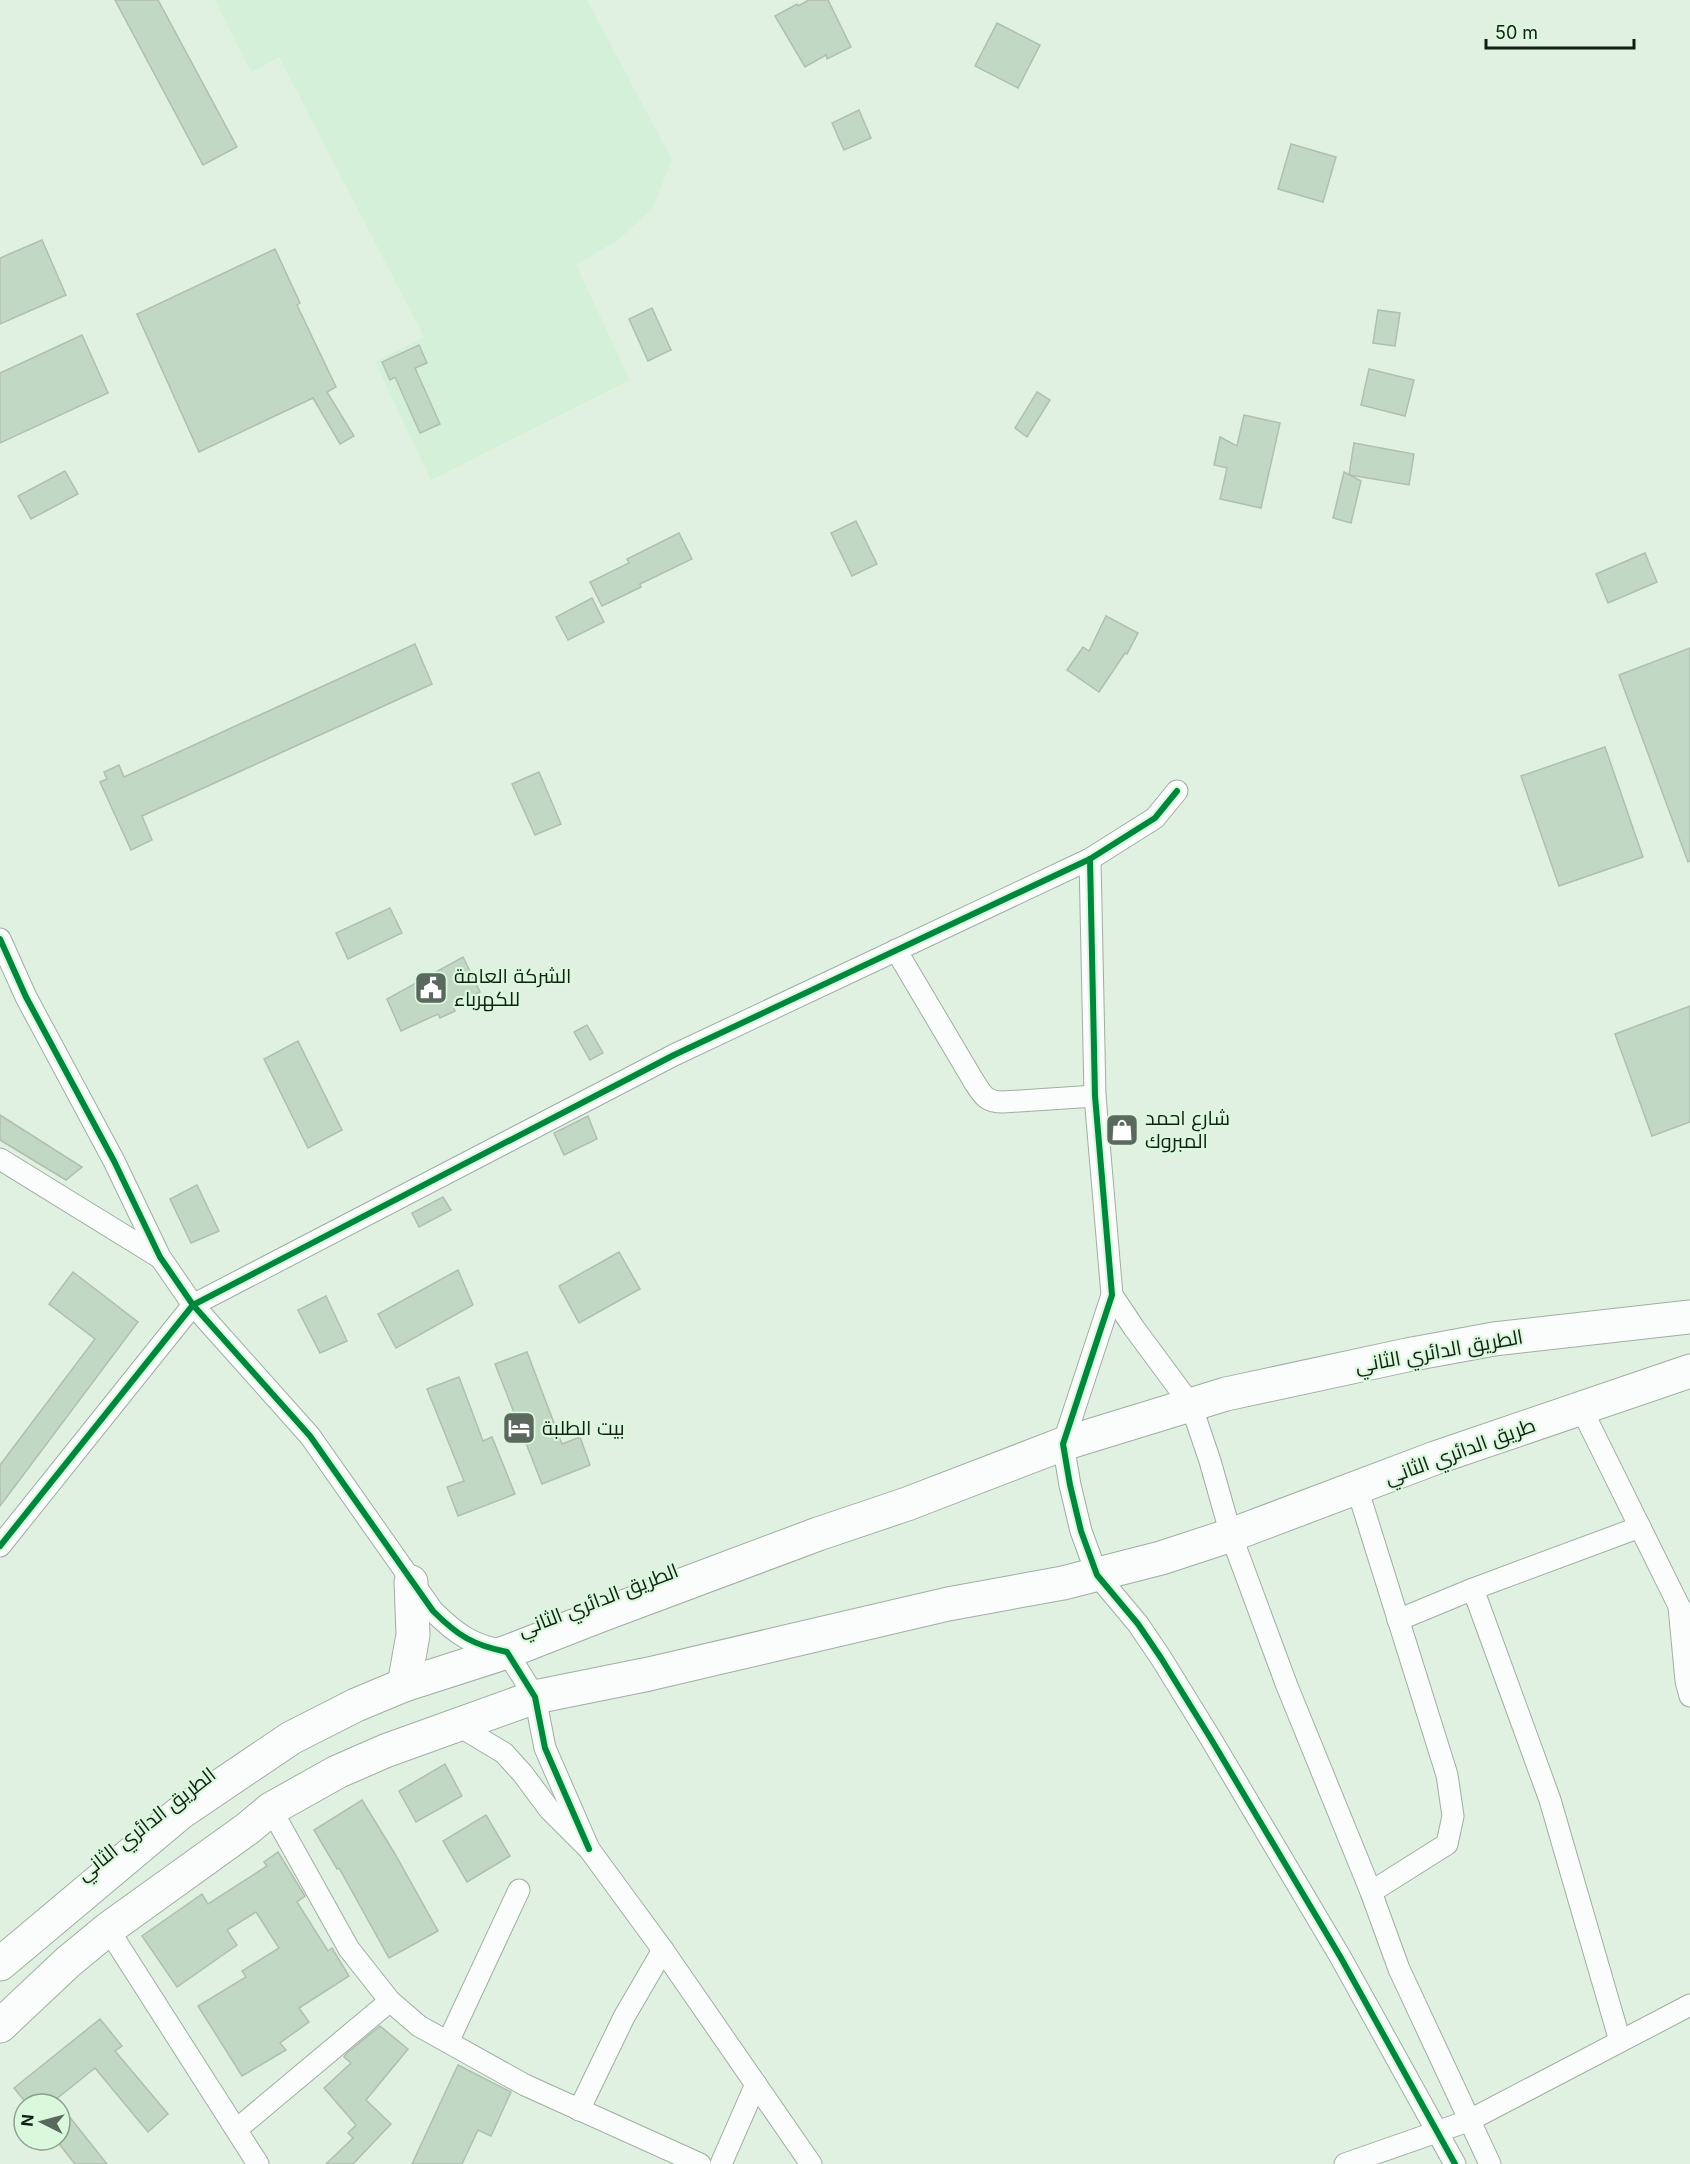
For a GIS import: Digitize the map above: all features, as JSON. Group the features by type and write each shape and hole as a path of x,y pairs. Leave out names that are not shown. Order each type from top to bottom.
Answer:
{"main road":[{"name":"الطريق الدائري الثاني","path":"0,1964 180,1813 291,1738 356,1705 404,1685 507,1652 1063,1444 1191,1405 1237,1392 1407,1355 1494,1339 1690,1317"},
{"name":"طريق الدائري الثاني","path":"1097,1575 1161,1558 1231,1535 1434,1458 1690,1371"},
{"path":"0,2026 68,1962 108,1929 271,1809 337,1772 386,1750 459,1726 535,1697 649,1674 948,1604 1097,1575"},
{"path":"404,1685 413,1635 411,1582"}],"street":[{"path":"0,1546 193,1305 674,1055 1090,859 1155,818 1177,791"},
{"path":"1090,859 1095,1096 1112,1295 1063,1444 1074,1505 1097,1575 1138,1624 1174,1678 1341,1958 1455,2164"},
{"path":"0,939 26,997 114,1161 160,1257 193,1305 310,1436 433,1611 463,1637 483,1648 507,1652 535,1697 545,1748 589,1849"},
{"path":"896,950 972,1080 985,1097 992,1102 1003,1102 1095,1096"},
{"path":"0,1159 160,1257"},
{"path":"1112,1295 1191,1405 1231,1535 1287,1686 1371,1892 1399,1969 1490,2164"},
{"path":"1581,1408 1684,1615 1686,1681 1690,1696"},
{"path":"1357,1488 1447,1775 1453,1816 1447,1844 1371,1892"},
{"path":"1398,1620 1473,1589 1640,1527"},
{"path":"1473,1589 1550,1800 1620,2041"},
{"path":"459,1726 504,1753 549,1809 589,1849 663,1950 811,2164"},
{"path":"271,1809 349,1949 390,2001 419,2026 525,2085 700,2164"},
{"path":"448,2042 519,1890"},
{"path":"108,1929 258,2164"},
{"path":"579,2110 624,2017 663,1950"},
{"path":"237,2129 390,2001"},
{"path":"1345,2164 1468,2121 1690,2005"},
{"path":"721,2164 756,2084"}],"shaded area":[{"path":"215,0 587,0 672,160 652,209 618,240 576,265 630,380 431,480 375,362 424,337 279,57 251,72"}],"building":[{"path":"115,0 158,0 237,147 203,165"},
{"path":"809,0 828,0 851,47 827,59 826,55 805,67 775,16"},
{"path":"997,23 1040,45 1018,88 975,66"},
{"path":"859,110 871,138 844,150 832,123"},
{"path":"1291,144 1336,157 1323,202 1278,189"},
{"path":"42,240 66,295 0,324 0,258"},
{"path":"275,249 300,303 297,305 336,387 327,392 354,436 340,444 313,398 199,452 137,314"},
{"path":"652,308 671,350 648,361 629,319"},
{"path":"1378,310 1400,313 1395,346 1373,343"},
{"path":"82,335 108,393 0,443 0,373"},
{"path":"419,345 427,363 415,368 440,424 420,433 395,377 390,380 382,362"},
{"path":"1369,369 1414,380 1405,416 1361,405"},
{"path":"1037,392 1050,400 1027,437 1015,428"},
{"path":"1244,415 1280,423 1261,508 1220,499 1227,468 1214,465 1220,437 1237,446"},
{"path":"1354,443 1414,454 1409,485 1349,475"},
{"path":"65,471 78,494 31,519 18,496"},
{"path":"1344,472 1361,481 1351,523 1333,518"},
{"path":"856,521 877,564 852,576 831,533"},
{"path":"679,533 692,559 640,584 641,587 602,606 590,582 629,563 627,559"},
{"path":"1645,553 1657,582 1608,603 1596,574"},
{"path":"592,598 604,622 568,640 556,617"},
{"path":"1106,616 1138,633 1127,654 1125,653 1099,692 1067,670 1083,647 1089,651"},
{"path":"415,644 432,684 142,816 152,840 131,850 100,782 107,779 104,772 119,765 124,777"},
{"path":"1690,648 1690,861 1688,862 1619,675"},
{"path":"1605,747 1643,857 1559,886 1521,776"},
{"path":"539,772 561,824 535,835 512,784"},
{"path":"390,908 402,933 348,959 336,933"},
{"path":"463,957 480,992 453,1005 455,1011 440,1018 438,1014 401,1031 387,999"},
{"path":"1690,1006 1690,1122 1652,1136 1615,1034"},
{"path":"587,1025 603,1053 590,1060 574,1032"},
{"path":"298,1041 342,1130 308,1148 264,1059"},
{"path":"0,1115 82,1167 66,1180 0,1140"},
{"path":"588,1116 597,1139 564,1155 554,1133"},
{"path":"197,1185 219,1231 191,1243 170,1199"},
{"path":"443,1197 451,1210 419,1227 412,1213"},
{"path":"619,1252 640,1289 579,1323 559,1286"},
{"path":"458,1270 473,1305 396,1348 378,1314"},
{"path":"73,1272 138,1322 0,1506 0,1465 95,1339 49,1304"},
{"path":"326,1296 347,1341 320,1353 298,1310"},
{"path":"527,1352 562,1444 580,1437 590,1465 542,1484 495,1364"},
{"path":"459,1377 483,1441 492,1437 515,1494 458,1516 447,1487 464,1481 427,1389"},
{"path":"445,1764 462,1796 416,1822 399,1791"},
{"path":"362,1800 438,1931 389,1958 339,1868 337,1869 314,1830"},
{"path":"486,1815 510,1856 467,1882 443,1841"},
{"path":"278,1852 305,1896 297,1902 328,1951 332,1948 349,1976 299,2008 309,2022 280,2043 286,2050 242,2076 198,2006 246,1977 242,1971 279,1948 256,1912 227,1930 237,1945 177,1987 142,1936 202,1894 208,1904 267,1866 264,1862"},
{"path":"100,2019 122,2046 115,2051 168,2114 148,2132 95,2068 65,2092 17,2092 14,2088"},
{"path":"380,2026 408,2049 366,2100 391,2124 353,2164 326,2164 353,2138 348,2133 356,2125 324,2088 351,2063 344,2057 347,2053"},
{"path":"458,2065 511,2092 491,2136 478,2130 462,2164 412,2164"},
{"path":"72,2120 107,2164 75,2164 66,2152 72,2152"}],"cycle path":[{"path":"0,1546 193,1305 674,1055 1090,859 1155,818 1177,791"},
{"path":"1090,859 1095,1096 1112,1295 1063,1444 1081,1531 1097,1575 1138,1624 1211,1739 1341,1958 1455,2164"},
{"path":"0,939 26,997 114,1161 160,1257 193,1305 310,1436 433,1611 450,1627 475,1643 507,1652 535,1697 545,1748 589,1849"}],"place":[{"name":"الشركة العامة للكهرباء","path":"431,988"},
{"name":"شارع احمد المبروك","path":"1122,1130"},
{"name":"بيت الطلبة","path":"519,1428"}]}
